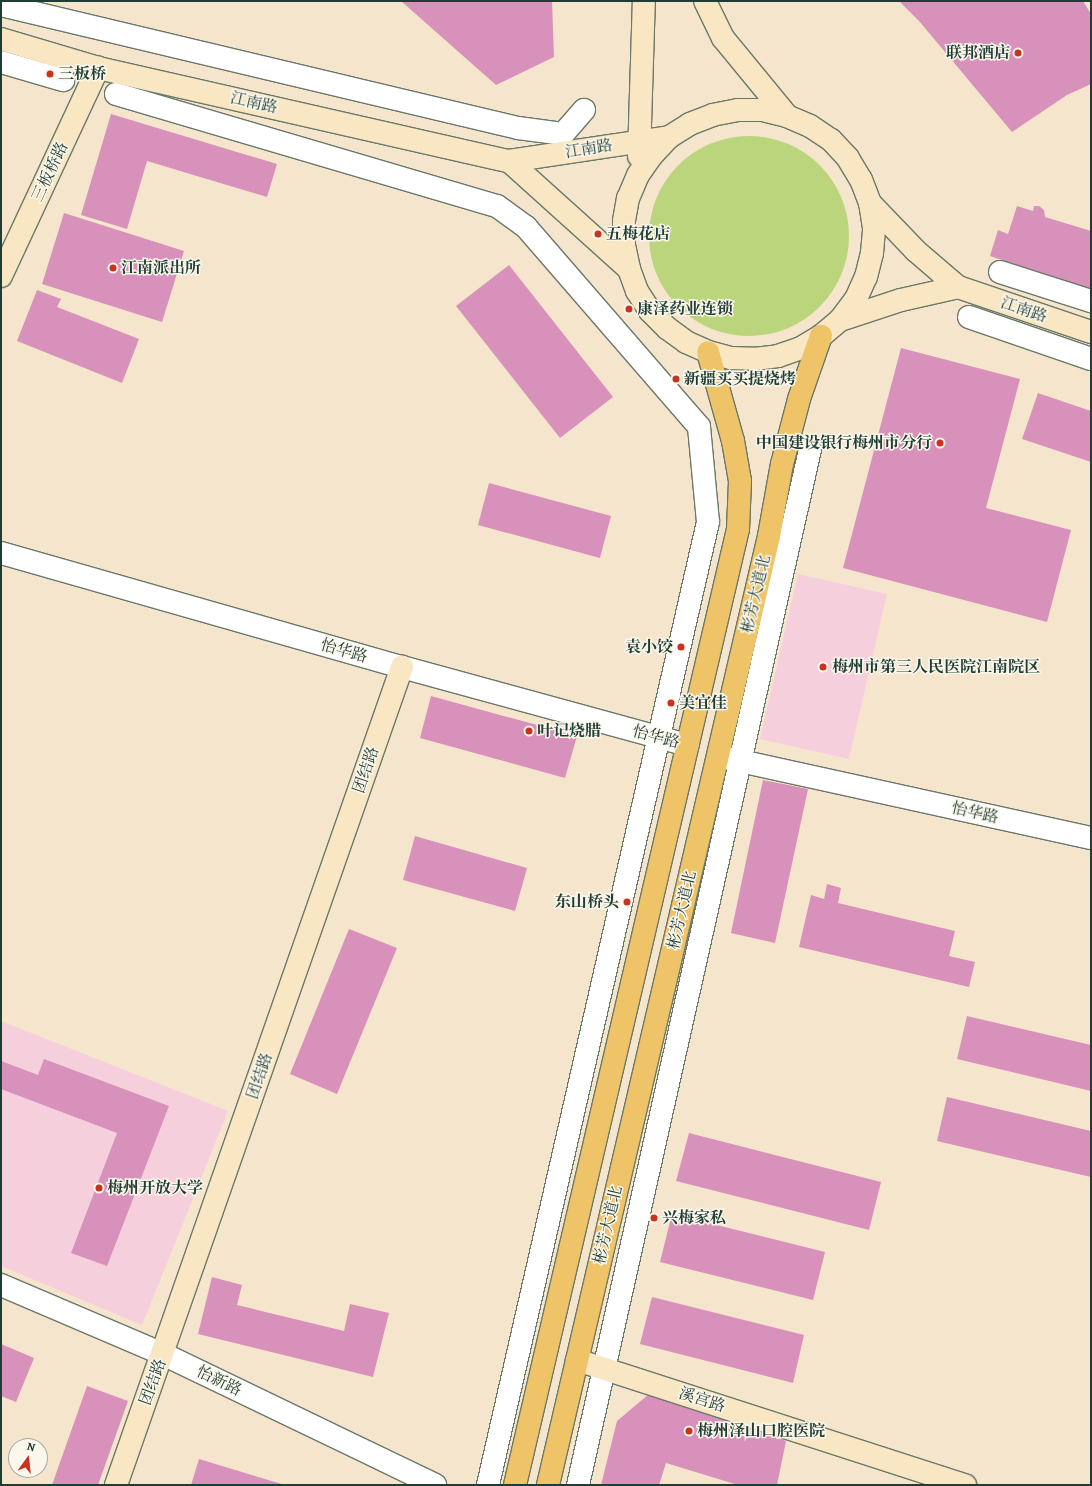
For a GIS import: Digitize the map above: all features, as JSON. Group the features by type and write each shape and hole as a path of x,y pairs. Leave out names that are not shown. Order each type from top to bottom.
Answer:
{"main road":[{"path":"706,2 723,38 787,116"},
{"path":"638,175 641,6"},
{"name":"江南路","path":"1,39 98,68 509,161 669,137"},
{"name":"三板桥路","path":"1,276 98,68"},
{"path":"738,110 763,110 787,116 831,140 848,158 861,180 870,203 874,228 872,253 866,277 856,300 840,320 821,336 801,348 778,356 755,359 731,358 708,352 686,342 667,328 650,311 637,291 628,269 624,245 624,221 628,198 638,175 652,155 669,137 690,124 713,114 738,110"},
{"name":"江南路","path":"509,161 628,269"},
{"name":"江南路","path":"870,203 916,252 958,287 1091,332"},
{"path":"840,320 901,300 958,287"},
{"name":"彬芳大道北","path":"548,1485 769,536 782,464 799,399 821,336"},
{"name":"彬芳大道北","path":"515,1485 738,529 740,481 733,441 708,352"},
{"name":"团结路","path":"116,1485 402,667"},
{"name":"溪宫路","path":"577,1360 965,1485"}],"street":[{"path":"1,5 518,128 563,134 584,110"},
{"path":"1,62 63,80"},
{"path":"116,94 497,206 526,227 699,427 708,522 488,1485"},
{"path":"1000,272 1091,301"},
{"path":"969,317 1091,359"},
{"path":"578,1485 810,450"},
{"name":"怡华路","path":"1,553 402,667 688,745"},
{"name":"怡华路","path":"718,756 1091,838"},
{"name":"怡新路","path":"1,1285 163,1354 435,1485"}],"shaded area":[{"name":"梅州市第三人民医院江南院区","path":"798,574 887,594 849,759 760,739"},
{"name":"梅州开放大学","path":"1,1021 228,1111 142,1325 1,1266"}],"green space":[{"path":"739,136 759,136 787,143 805,153 820,165 832,180 842,198 849,226 849,246 842,274 832,292 820,307 805,319 787,329 759,336 739,336 711,329 693,319 672,300 656,274 653,265 649,246 649,226 656,198 666,180 685,159 711,143 720,140"}],"building":[{"path":"401,1 552,1 554,57 496,85"},
{"name":"联邦酒店","path":"899,1 1083,1 1091,14 1091,84 1067,95 1012,132 919,21"},
{"path":"111,114 277,164 267,197 147,161 127,229 81,215"},
{"path":"1017,206 1033,211 1034,206 1039,206 1044,210 1045,217 1091,231 1091,289 990,256 998,230 1008,234"},
{"name":"江南派出所","path":"64,213 184,251 162,322 42,284"},
{"path":"509,265 613,397 560,438 456,306"},
{"path":"37,290 61,299 57,307 139,339 122,383 17,341"},
{"name":"中国建设银行梅州市分行","path":"901,348 1020,379 986,508 1071,530 1047,622 843,568"},
{"path":"1038,393 1091,411 1091,462 1022,439"},
{"path":"489,483 611,516 600,558 478,525"},
{"path":"431,696 577,736 565,778 420,738"},
{"path":"763,780 808,789 775,943 731,933"},
{"path":"415,836 527,868 515,911 403,880"},
{"path":"827,884 841,888 838,903 955,931 949,956 975,962 969,987 799,947 811,895 824,899"},
{"path":"349,929 397,948 337,1094 290,1074"},
{"path":"967,1016 1091,1045 1091,1091 957,1059"},
{"path":"44,1059 169,1106 107,1266 71,1253 117,1133 1,1089 1,1061 38,1075"},
{"path":"947,1097 1091,1131 1091,1177 937,1141"},
{"path":"689,1133 881,1182 869,1230 676,1181"},
{"path":"672,1214 825,1252 813,1300 660,1262"},
{"path":"212,1277 242,1285 237,1305 344,1331 350,1304 389,1313 373,1377 198,1334"},
{"path":"652,1297 804,1335 793,1383 640,1344"},
{"path":"1,1344 34,1358 16,1402 1,1396"},
{"path":"87,1386 128,1401 98,1485 52,1485"},
{"name":"梅州泽山口腔医院","path":"649,1394 697,1402 786,1441 777,1485 738,1485 666,1463 659,1485 601,1485 617,1421"},
{"path":"199,1459 285,1485 191,1485"}],"place":[{"name":"联邦酒店","path":"1018,53"},
{"name":"三板桥","path":"50,74"},
{"name":"五梅花店","path":"598,234"},
{"name":"江南派出所","path":"113,268"},
{"name":"康泽药业连锁","path":"629,309"},
{"name":"新疆买买提烧烤","path":"676,379"},
{"name":"中国建设银行梅州市分行","path":"940,443"},
{"name":"袁小饺","path":"681,647"},
{"name":"梅州市第三人民医院江南院区","path":"823,667"},
{"name":"美宜佳","path":"671,703"},
{"name":"叶记烧腊","path":"529,731"},
{"name":"东山桥头","path":"627,902"},
{"name":"梅州开放大学","path":"99,1188"},
{"name":"兴梅家私","path":"654,1218"},
{"name":"梅州泽山口腔医院","path":"689,1431"}]}
